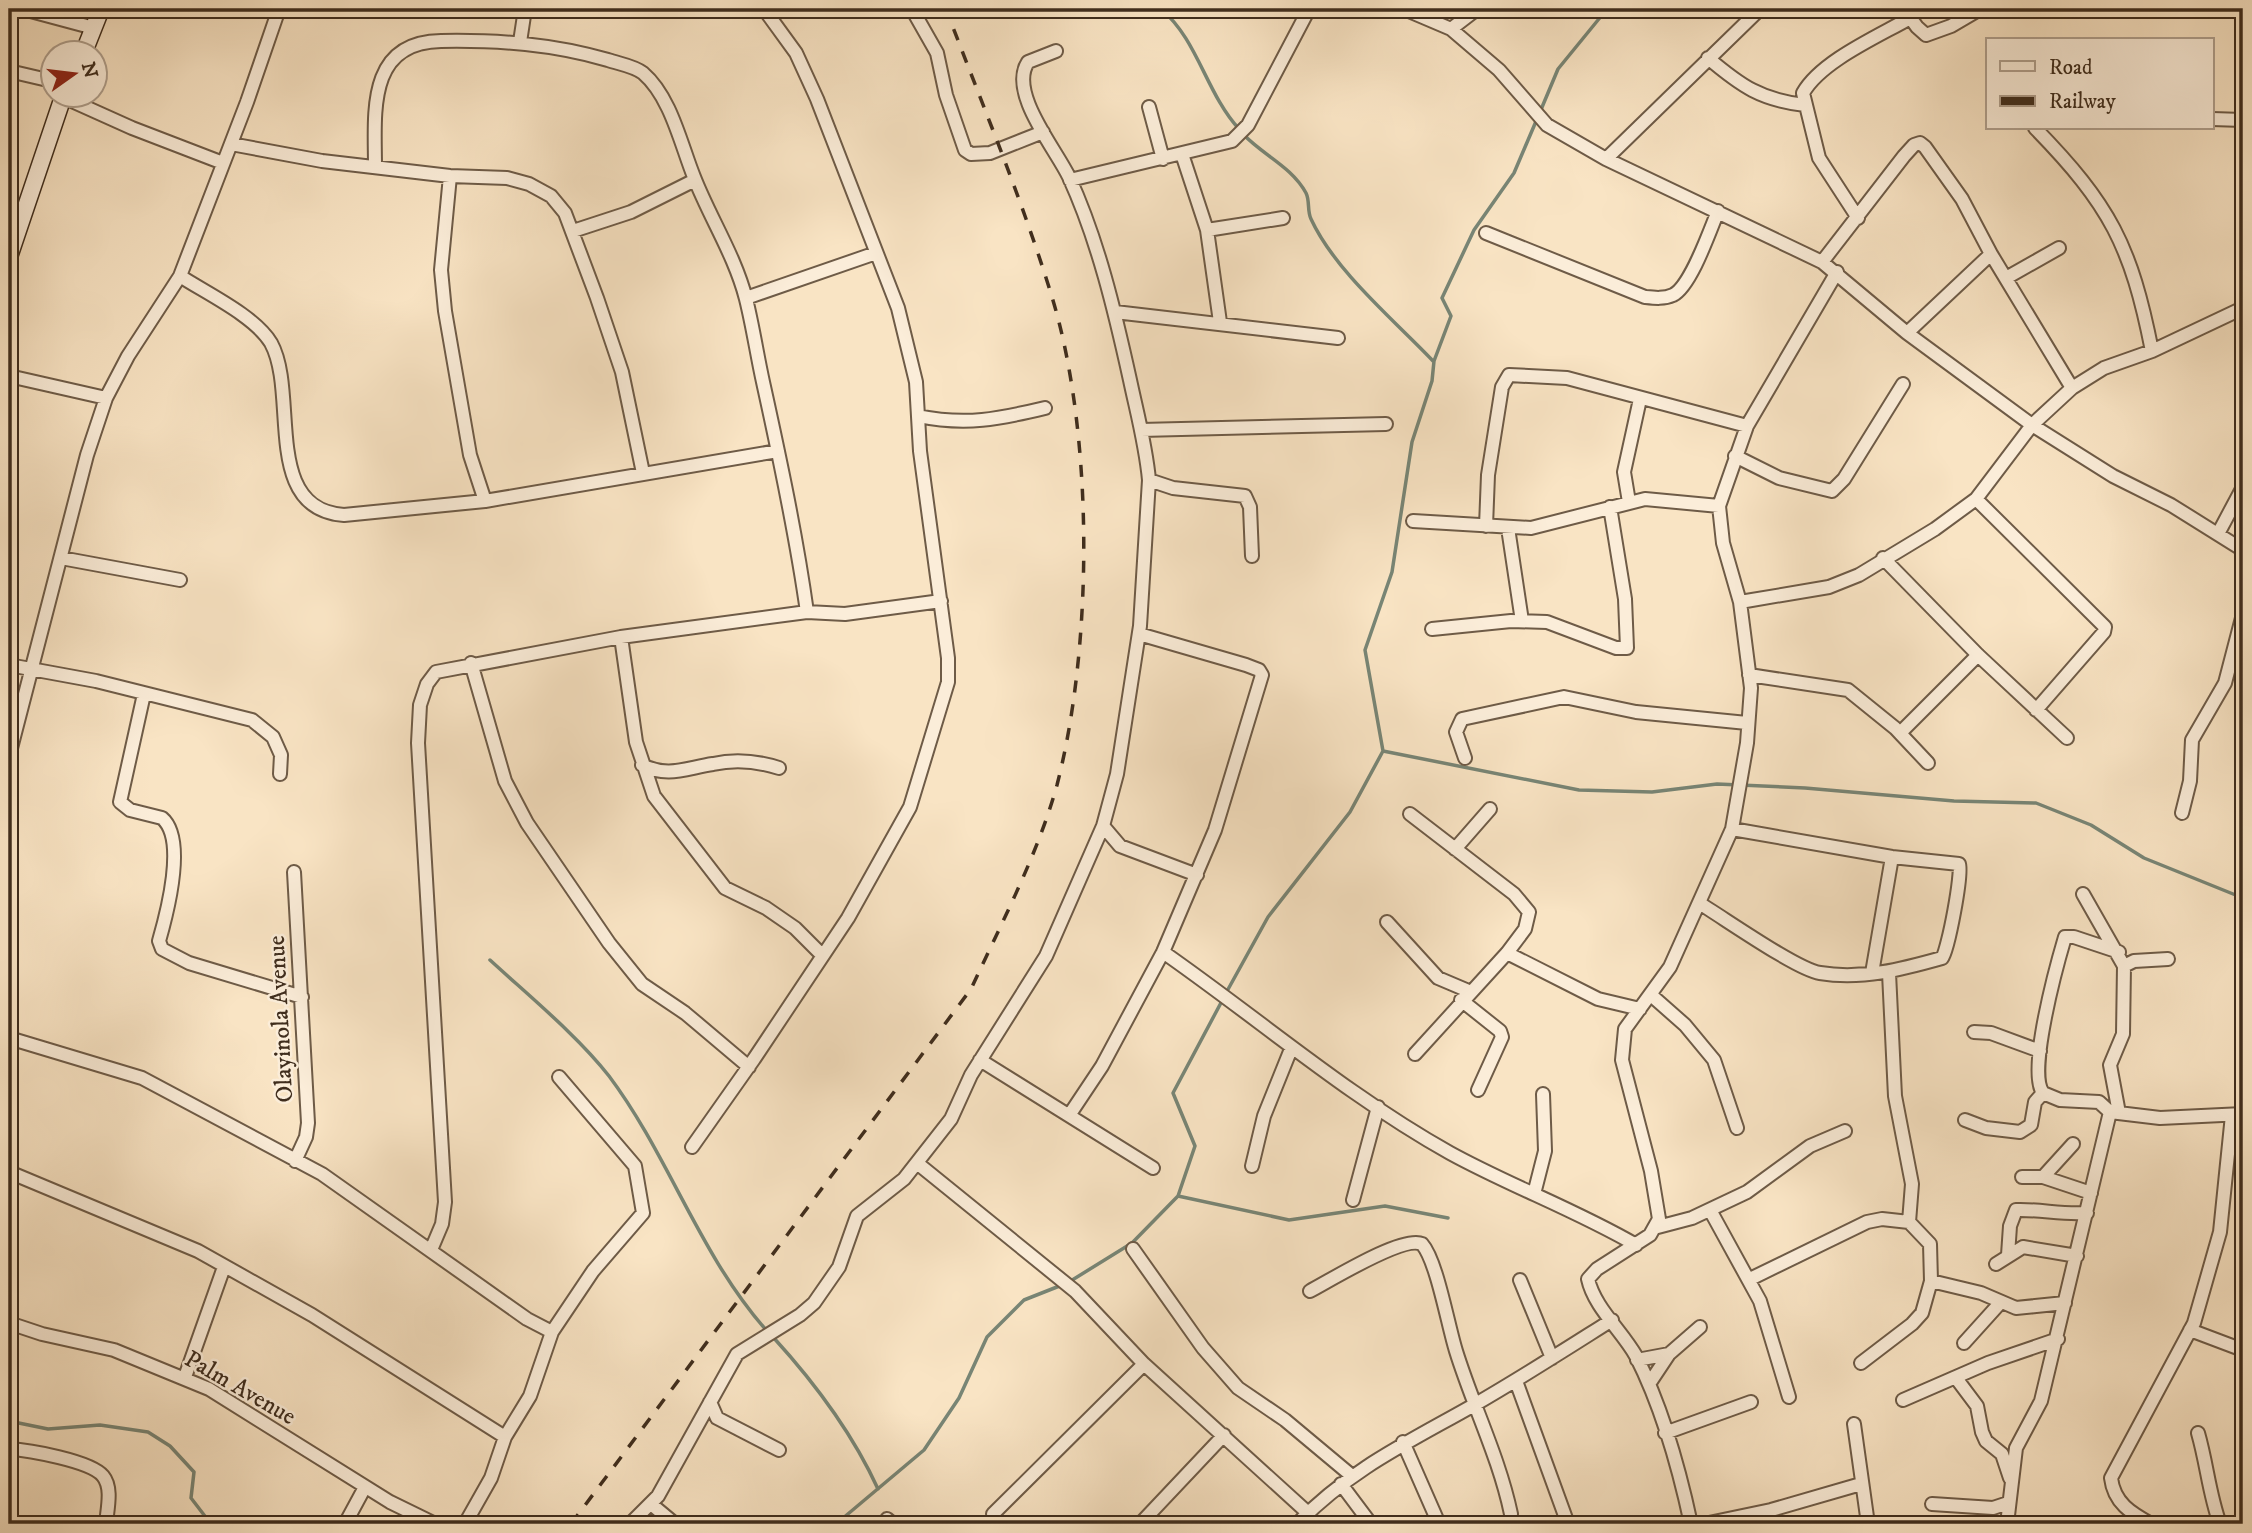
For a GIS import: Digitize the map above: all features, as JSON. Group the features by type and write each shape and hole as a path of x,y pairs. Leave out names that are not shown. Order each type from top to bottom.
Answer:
{"street":[{"path":"23,9 94,28"},
{"path":"90,38 101,9"},
{"path":"9,756 87,455 106,398 128,356 180,275 231,144 279,9"},
{"path":"520,42 525,9"},
{"path":"692,1147 848,918 910,807 948,682 916,382 908,344 898,308 853,187 807,76 796,53 764,9"},
{"path":"912,9 937,53 946,95 965,150 971,154 990,153 1043,132"},
{"path":"1070,180 1232,141 1244,130 1309,9"},
{"path":"1404,9 1451,29 1499,70 1547,125 1606,159 1822,262 1838,272 1907,333 2032,425 2113,476 2219,532 2243,550"},
{"path":"1606,159 1760,9"},
{"path":"1858,218 1819,158 1803,93 1812,80 1908,13 1926,35 1951,26 1980,9"},
{"path":"1451,29 1474,10"},
{"path":"376,167 378,83 386,67 399,54 431,41 520,42 566,48 632,67 643,74 666,106 695,180 730,253 746,298 795,525 807,612"},
{"path":"630,1524 651,1504 737,1354 800,1315 814,1303 839,1267 857,1216 904,1179 955,1113 980,1060 1046,956 1103,826 1117,774 1139,634 1149,480 1115,312 1070,180 1035,119 1020,76 1028,62 1056,51"},
{"path":"1708,58 1756,94 1778,102 1805,105"},
{"path":"9,71 38,78"},
{"path":"1149,107 1163,159"},
{"path":"9,257 60,108"},
{"path":"90,108 132,128 223,163"},
{"path":"2214,119 2243,120"},
{"path":"2037,130 2084,181 2116,228 2133,267 2152,351"},
{"path":"1822,262 1904,156 1920,143 1926,147 1962,199 1991,254 2071,388"},
{"path":"231,144 376,167 450,176 507,178 529,184 551,196 565,213 573,231 622,372 643,473"},
{"path":"1181,155 1207,230 1220,322"},
{"path":"450,176 441,270 445,311 470,455 485,501"},
{"path":"573,231 631,212 695,180"},
{"path":"1486,233 1645,298 1661,298 1675,294 1685,285 1718,211"},
{"path":"1207,230 1283,218"},
{"path":"2006,278 2059,248"},
{"path":"746,298 876,253"},
{"path":"1907,333 1991,254"},
{"path":"1691,1524 1649,1384 1588,1279 1597,1269 1650,1235 1659,1219 1657,1200 1620,1048 1625,1029 1670,967 1732,830 1747,723 1749,675 1740,602 1723,543 1718,506 1747,426 1838,272"},
{"path":"180,275 253,322 270,343 283,394 287,459 296,482 314,507 327,514 344,515 485,501 778,451"},
{"path":"1740,602 1829,587 1846,581 1936,528 1976,499 2032,425 2071,388 2104,368 2152,351 2243,308"},
{"path":"1115,312 1220,322 1338,338"},
{"path":"1486,526 1488,475 1502,387 1509,375 1567,378 1747,426"},
{"path":"9,376 106,398"},
{"path":"1735,456 1779,478 1832,491 1844,479 1903,384"},
{"path":"1629,502 1624,472 1640,399"},
{"path":"918,416 950,423 976,422 1045,408"},
{"path":"1141,430 1386,424"},
{"path":"1149,480 1173,488 1245,496 1250,507 1252,556"},
{"path":"2219,532 2243,487"},
{"path":"1413,521 1531,528 1629,502 1663,498 1718,506"},
{"path":"1976,499 2105,627 2104,632 2036,710"},
{"path":"1432,629 1522,621 1547,622 1616,648 1627,648 1625,599 1611,508"},
{"path":"1508,528 1522,621"},
{"path":"61,558 180,580"},
{"path":"1883,558 1978,655 2067,738"},
{"path":"430,1250 442,1224 445,1202 418,743 420,705 427,684 436,672 471,663 621,637 807,612 845,614 941,601"},
{"path":"2182,813 2190,781 2192,740 2225,683 2243,614"},
{"path":"1070,1114 1102,1066 1163,952 1215,830 1262,675 1259,670 1246,665 1139,634"},
{"path":"621,637 642,765 654,796 725,888 766,908 794,928 822,955"},
{"path":"1900,733 1978,655"},
{"path":"471,663 505,781 527,823 609,943 642,984 685,1013 749,1067"},
{"path":"9,665 30,667 252,720 273,737 281,755 281,774"},
{"path":"1749,675 1849,690 1900,733 1928,763"},
{"path":"144,694 120,802 130,810 162,818 169,830 173,870 159,941 162,949 189,963 302,996"},
{"path":"1465,758 1455,732 1462,719 1556,698 1636,712 1747,723"},
{"path":"642,765 662,773 728,761 747,761 779,768"},
{"path":"1455,849 1490,809"},
{"path":"1410,814 1514,894 1529,912 1525,929 1507,953 1415,1054"},
{"path":"1103,826 1120,846 1197,874"},
{"path":"1699,903 1800,965 1819,973 1889,973 1942,958 1946,954 1962,868 1949,862 1892,857 1732,830"},
{"path":"1872,973 1892,857"},
{"name":"Olayinola Avenue","path":"294,872 308,1123 306,1137 295,1161"},
{"path":"2007,1524 2016,1448 2041,1401 2091,1193 2114,1113 2110,1065 2123,1034 2124,966 2119,952 2083,894"},
{"path":"1387,922 1438,978 1466,996 1500,1031 1502,1037 1478,1090"},
{"path":"2119,952 2074,937 2065,937 2052,982 2040,1051 2038,1082 2043,1093 2060,1100 2099,1102 2114,1113 2160,1118 2237,1115 2220,1232 2190,1330 2111,1478 2118,1500 2131,1513 2151,1524"},
{"path":"1163,952 1291,1049 1450,1153 1636,1245"},
{"path":"1507,953 1598,999 1640,1009"},
{"path":"2124,966 2134,961 2168,959"},
{"path":"1889,973 1895,1096 1912,1184 1909,1222"},
{"path":"1651,995 1685,1025 1714,1060 1737,1128"},
{"path":"1974,1032 1991,1033 2026,1043 2040,1051"},
{"path":"9,1038 142,1078 345,1189 527,1320 552,1332"},
{"path":"1252,1166 1265,1116 1291,1049"},
{"path":"980,1060 1036,1098 1070,1114 1153,1168"},
{"path":"465,1524 491,1478 505,1437 530,1396 552,1332 593,1271 643,1213 635,1166 559,1077"},
{"path":"1965,1120 1986,1128 2021,1132 2031,1125 2035,1102 2043,1093"},
{"path":"1534,1194 1545,1151 1543,1094"},
{"path":"1353,1200 1378,1107"},
{"path":"1654,1228 1710,1210 1756,1186 1810,1146 1844,1131"},
{"path":"2043,1177 2073,1144"},
{"path":"917,1163 1074,1291 1144,1364 1308,1513"},
{"path":"9,1172 198,1251 312,1315 505,1437"},
{"path":"2022,1177 2043,1177 2091,1193"},
{"path":"2008,1255 2010,1226 2016,1210 2035,1209 2063,1215 2087,1213"},
{"path":"1710,1210 1728,1248 1750,1279 1789,1397"},
{"path":"1750,1279 1867,1222 1882,1219 1909,1222 1930,1244 1931,1281 1922,1313 1912,1324 1861,1363"},
{"path":"1310,1291 1398,1246 1417,1242 1422,1244 1475,1405 1497,1459 1511,1514"},
{"path":"1996,1264 2023,1247 2077,1256"},
{"path":"1133,1249 1203,1348 1238,1388 1285,1420 1352,1476"},
{"path":"185,1377 224,1267"},
{"path":"1520,1280 1552,1357"},
{"path":"1931,1281 2023,1309 2065,1303"},
{"path":"1964,1343 2001,1302"},
{"path":"1297,1524 1352,1476 1403,1443 1516,1381 1612,1320"},
{"name":"Palm Avenue","path":"9,1323 114,1350 185,1377 209,1389 365,1487 435,1524"},
{"path":"1649,1384 1669,1354 1700,1327"},
{"path":"2190,1330 2243,1350"},
{"path":"1903,1400 2058,1339"},
{"path":"1637,1360 1669,1354"},
{"path":"993,1514 1144,1364"},
{"path":"1956,1378 1977,1406 1986,1441 2002,1454 2012,1482"},
{"path":"1516,1381 1568,1524"},
{"path":"710,1402 718,1418 779,1450"},
{"path":"1665,1433 1751,1402"},
{"path":"1854,1424 1868,1524"},
{"path":"2198,1433 2209,1471 2213,1506 2220,1524"},
{"path":"1140,1524 1224,1435"},
{"path":"1403,1443 1439,1524"},
{"path":"9,1448 91,1466 103,1476 109,1489 106,1524"},
{"path":"1341,1484 1371,1524"},
{"path":"1704,1524 1771,1510 1861,1484"},
{"path":"345,1524 365,1487"},
{"path":"1932,1504 1993,1508 2008,1503"},
{"path":"651,1504 674,1524"}],"waterway":[{"path":"1161,9 1184,36 1218,99 1239,129"},
{"path":"1540,112 1558,69 1607,9"},
{"path":"1226,993 1268,917 1350,812 1383,751 1365,650 1392,572 1412,442 1432,381 1434,361 1451,316 1442,298 1474,230 1514,173 1537,119"},
{"path":"1244,135 1285,168 1300,184 1307,196 1311,219 1335,257 1366,294 1433,361"},
{"path":"1383,751 1579,790 1652,792 1717,784 1805,788 1954,801 2036,803 2091,825 2144,858 2243,898"},
{"path":"490,960 568,1031 609,1076 650,1139 722,1271 767,1331"},
{"path":"1069,1282 1132,1243 1178,1196 1195,1146 1173,1093 1223,999"},
{"path":"1178,1196 1289,1220 1385,1206 1448,1218"},
{"path":"836,1524 924,1450 959,1398 987,1337 1024,1300 1062,1285"},
{"path":"773,1337 832,1409 857,1448 878,1489"},
{"path":"9,1421 48,1429 100,1425 148,1432 170,1446 194,1472 191,1498 211,1524"}],"railway":[{"path":"571,1524 971,989 1029,863 1057,785 1069,730 1082,606 1082,475 1076,412 1066,352 1052,297 1015,188 946,9"}]}
